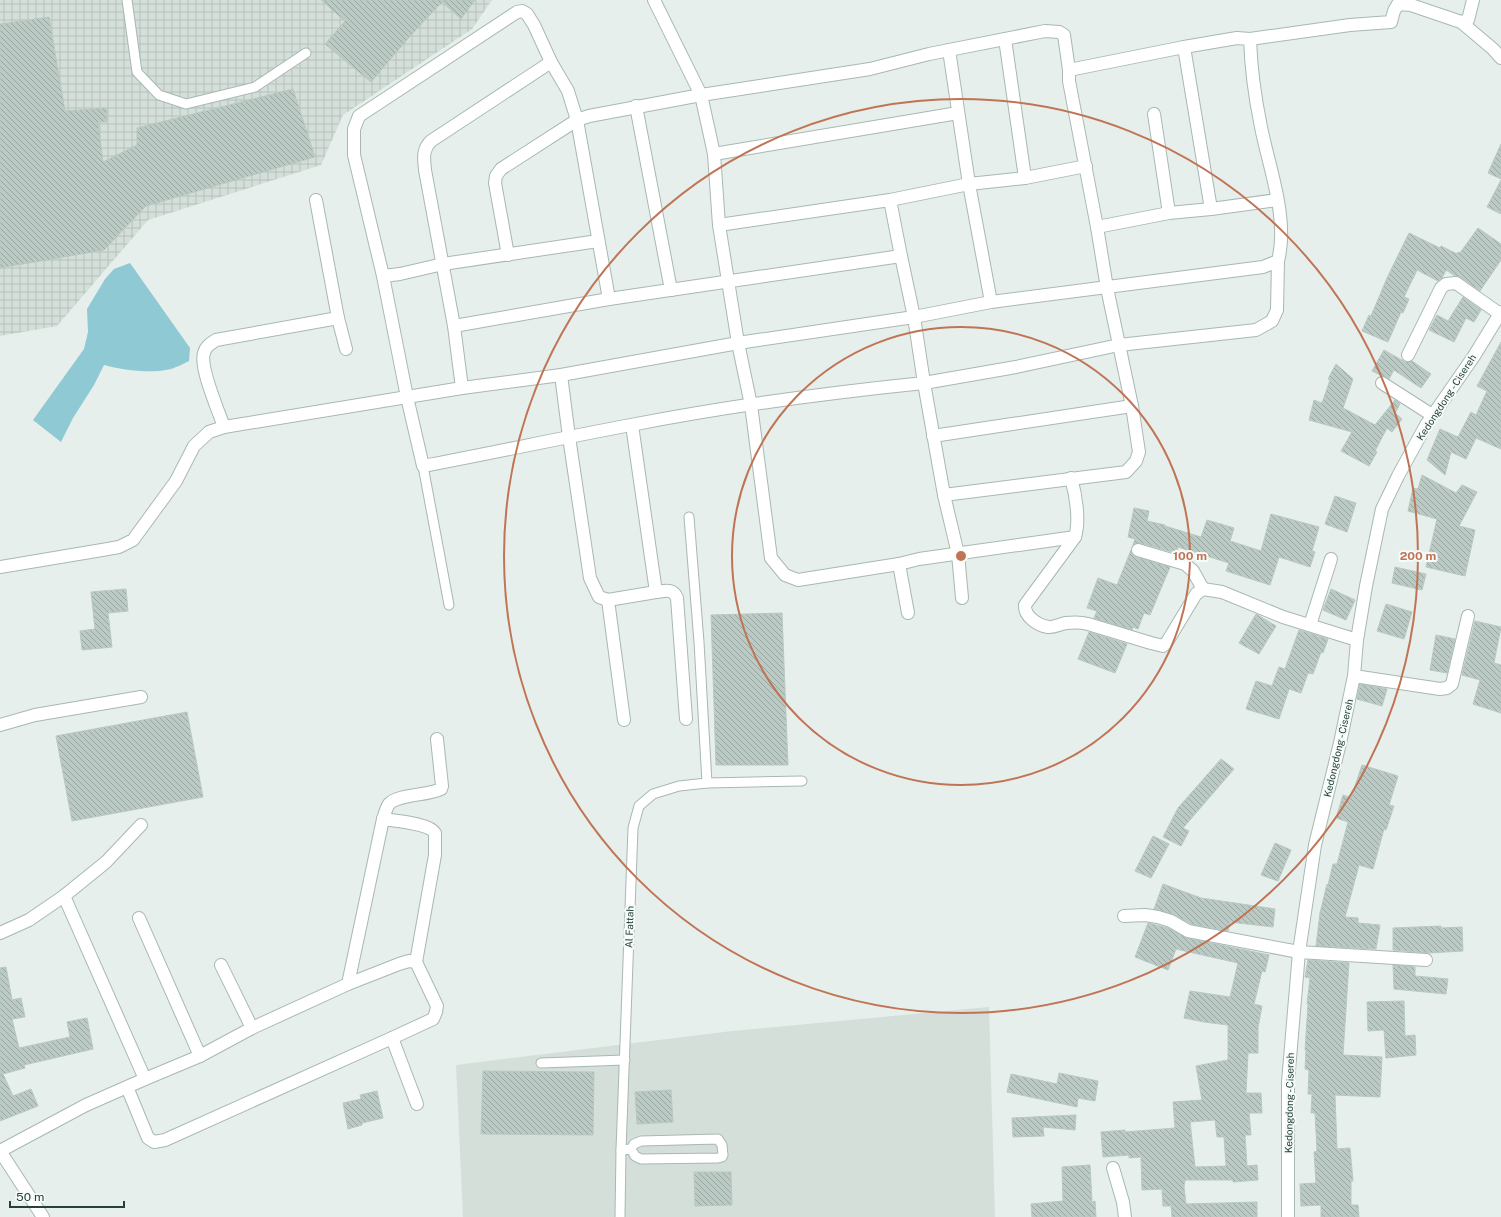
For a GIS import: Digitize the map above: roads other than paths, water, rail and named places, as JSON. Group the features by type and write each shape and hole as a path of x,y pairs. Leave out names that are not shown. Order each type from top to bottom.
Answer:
{"street":[{"path":"654,0 701,95 714,154 719,225 738,343 752,405 771,558 785,575 798,580 899,564 919,559 1075,537"},
{"path":"1461,22 1468,20 1473,0"},
{"path":"1069,70 1237,38 1250,39 1350,25 1391,22 1398,4 1411,4 1461,22 1493,49 1501,58"},
{"path":"609,299 577,120 568,91 551,62 534,25 527,14 522,11 517,12 359,116 354,129 352,141 354,155 384,276 407,397 423,466 632,425 752,405 870,388 924,383 1016,367 1119,345 1256,330 1265,326 1272,321 1276,310 1278,262 1281,250 1280,217 1260,125 1251,58 1250,39"},
{"path":"508,255 495,183 496,176 501,169 577,120 636,106 870,69 949,50 1045,31 1059,32 1064,35 1069,81 1086,166 1107,288 1132,406 1139,452 1136,461 1126,472 1071,478 944,496"},
{"path":"1006,39 1025,178"},
{"path":"1184,47 1212,209"},
{"path":"949,50 969,184 991,302"},
{"path":"462,388 454,326 425,170 424,154 426,146 431,141 551,62"},
{"path":"636,106 671,290"},
{"path":"714,154 958,113"},
{"path":"1154,114 1169,213"},
{"path":"719,225 890,200 969,184 1025,178 1086,166"},
{"path":"316,200 338,318 346,350"},
{"path":"890,200 914,317 944,496 958,554 962,598"},
{"path":"1097,226 1169,213 1277,200"},
{"path":"384,276 400,274 443,264 598,241"},
{"path":"454,326 609,299 901,256"},
{"path":"0,567 119,547 133,540 176,481 194,446 209,432 224,427 462,388 562,375 738,343 914,317 991,302 1263,267 1278,262"},
{"path":"1408,355 1441,288 1446,284 1456,283 1500,313"},
{"name":"Kedongdong - Cisereh","path":"1288,1217 1288,1082 1299,952 1315,845 1340,743 1354,676 1357,640 1366,586 1382,509 1398,476 1432,415 1474,356 1500,313"},
{"path":"224,427 211,392 204,363 203,354 208,346 216,340 338,318"},
{"path":"562,375 569,437 590,578 599,597 608,600 656,592 674,592 677,598 686,719"},
{"path":"1382,383 1432,415"},
{"path":"933,436 1132,406"},
{"path":"632,425 656,592"},
{"path":"1071,478 1074,490 1077,530 1075,537 1025,605 1025,612 1028,616 1042,625 1050,627 1078,622 1162,646 1167,642 1196,594 1203,589 1222,592 1283,617 1357,640"},
{"path":"1138,550 1184,564 1193,571 1203,589"},
{"path":"1310,625 1331,559"},
{"path":"899,564 908,613"},
{"path":"608,600 624,720"},
{"path":"1354,676 1440,689 1447,688 1452,684 1468,616"},
{"path":"0,725 35,716 141,697"},
{"path":"348,984 386,810 390,803 397,799 433,793 441,789 442,786 437,739"},
{"path":"127,1087 148,1138 154,1142 165,1140 433,1019 437,1006 416,962 435,855 435,833 431,828 408,822 383,819"},
{"path":"0,933 29,920 64,896 106,862 141,825"},
{"path":"64,896 145,1079"},
{"path":"1124,916 1145,915 1158,917 1171,921 1188,931 1299,952 1426,960"},
{"path":"139,918 200,1056"},
{"path":"43,1217 0,1151 68,1114 200,1056 252,1028 348,984 399,964 410,961 416,962"},
{"path":"221,965 252,1028"},
{"path":"392,1038 417,1104"},
{"path":"1114,1168 1123,1202 1125,1217"}],"lane":[{"path":"127,0 137,72 158,95 186,104 255,87 306,53"},
{"path":"423,466 449,605"},
{"path":"689,517 699,642 707,783"},
{"name":"Al Fattah","path":"620,1217 624,1060 633,828 639,806 653,794 679,786 707,783 802,780"},
{"path":"541,1063 624,1060"},
{"path":"718,1140 722,1145 723,1156 718,1158 641,1160 635,1156 631,1149 634,1144 641,1141 718,1140"},
{"path":"621,1150 631,1149"}],"water":[{"path":"130,263 190,348 189,361 171,369 155,371 128,370 104,365 94,385 73,418 61,442 33,420 84,349 88,332 87,309 105,279 114,269"}]}
